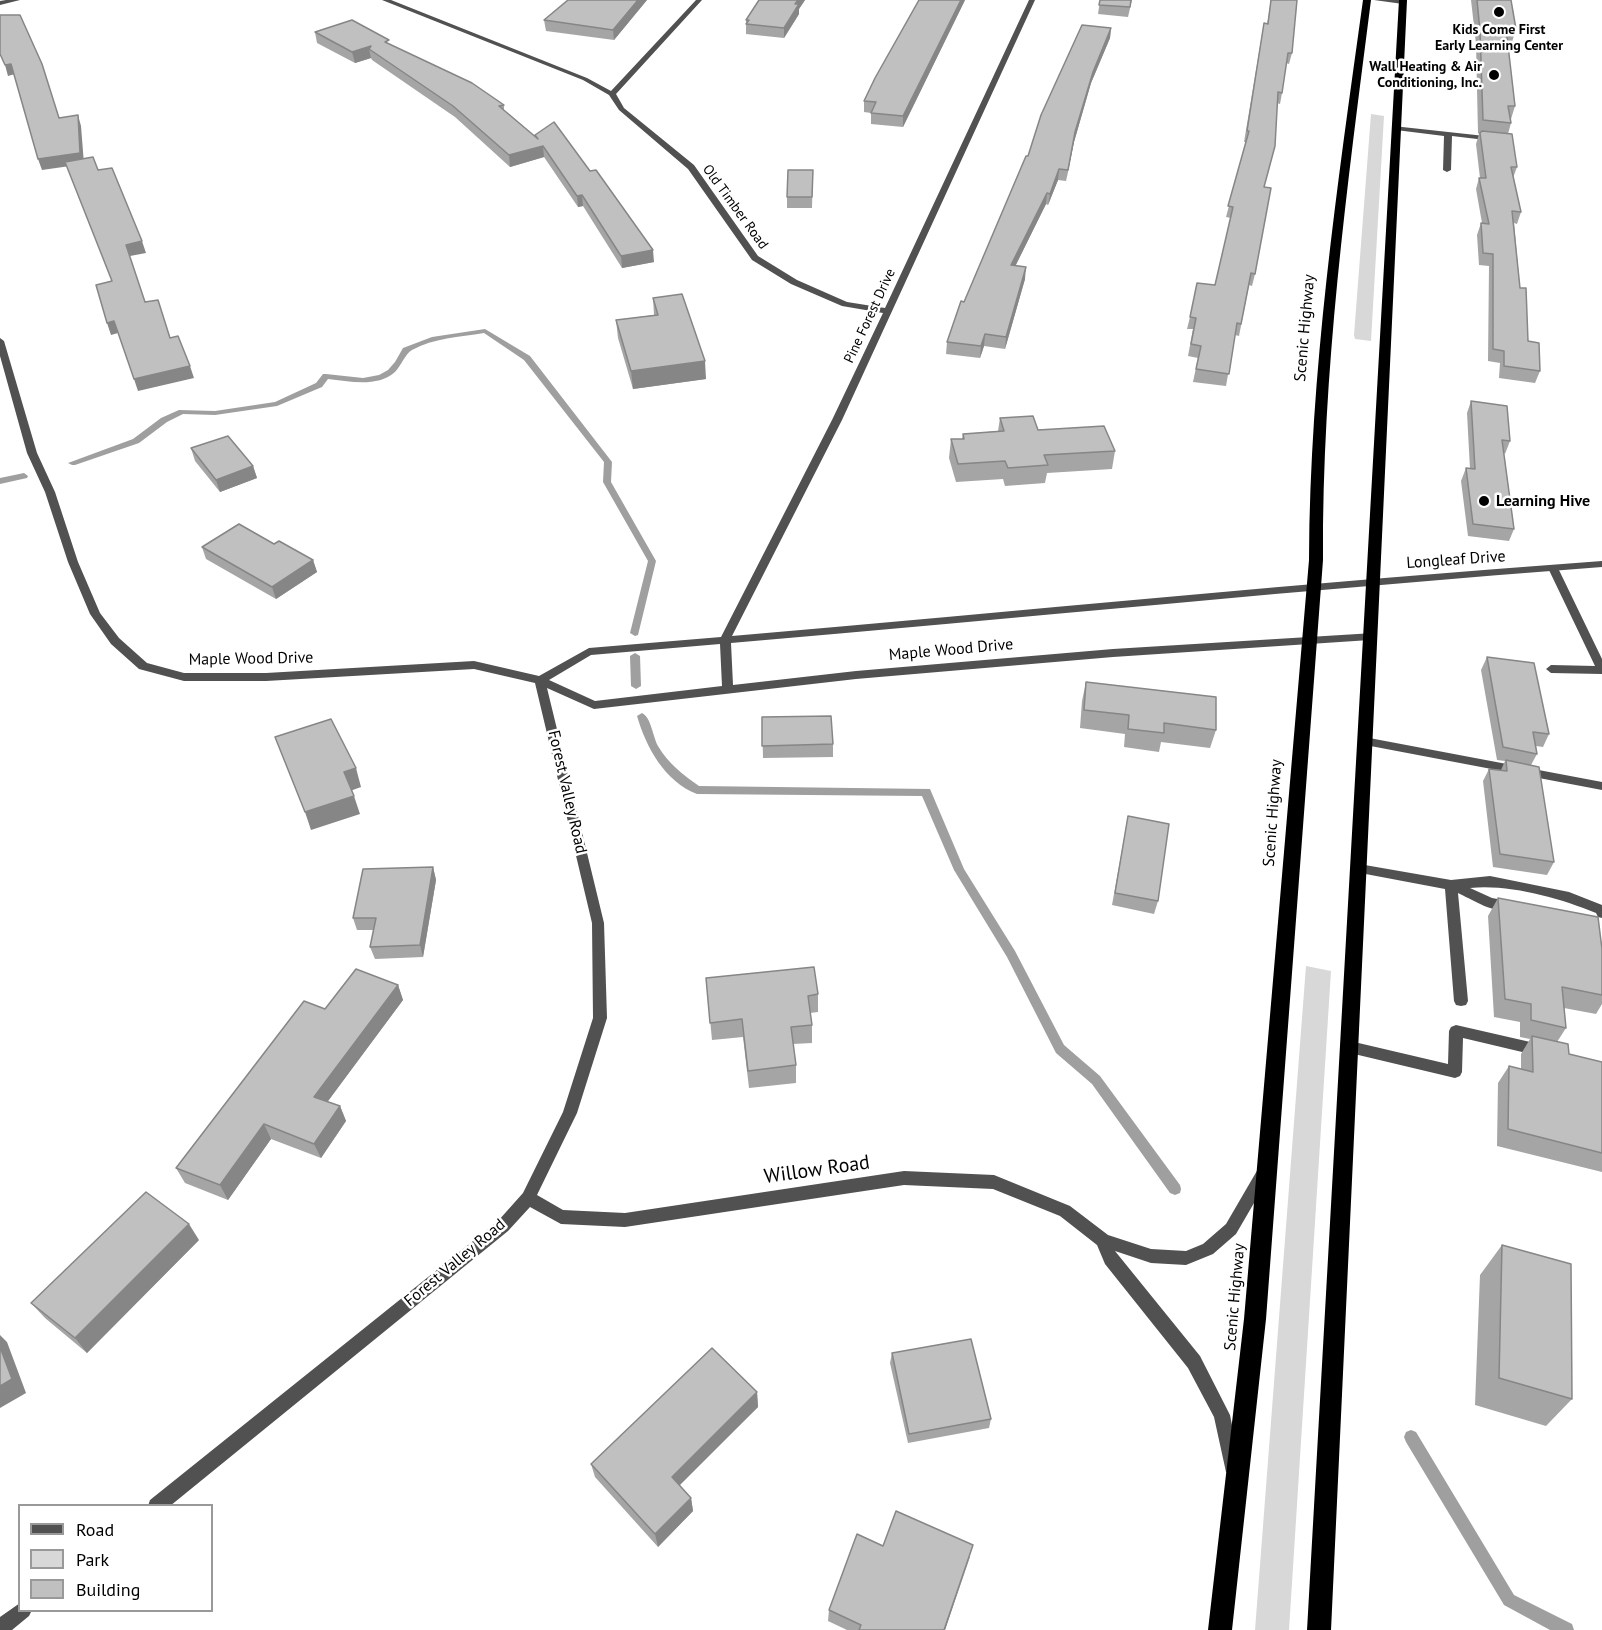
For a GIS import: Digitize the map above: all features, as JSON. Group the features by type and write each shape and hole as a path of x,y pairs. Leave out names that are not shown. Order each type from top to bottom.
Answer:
{"highway":[{"name":"Scenic Highway","path":"1220,1630 1256,1318 1313,587 1316,466 1330,280 1367,0"},
{"path":"1319,1630 1403,1"}],"street":[{"path":"0,3 17,0"},
{"name":"Old Timber Road","path":"385,0 585,79 612,94 621,109 690,167 755,258 794,282 845,304 888,311"},
{"path":"612,94 699,0"},
{"name":"Pine Forest Drive","path":"725,639 837,420 1032,0"},
{"path":"1377,0 1403,1"},
{"path":"1396,128 1508,141"},
{"path":"1447,170 1448,134"},
{"name":"Maple Wood Drive","path":"0,340 32,453 50,492 73,562 95,614 115,641 143,666 184,677 289,676 474,665 540,680 594,705 728,688 1090,655 1370,636"},
{"name":"Longleaf Drive","path":"1313,587 1602,564"},
{"path":"1551,669 1602,670 1553,568"},
{"name":"Maple Wood Drive","path":"540,680 589,652 1313,587"},
{"path":"725,639 728,688"},
{"name":"Forest Valley Road","path":"158,1504 503,1226 528,1198 570,1113 600,1018 598,923 540,680"},
{"path":"1365,741 1602,786"},
{"path":"1359,869 1451,885 1490,902 1515,907"},
{"path":"1451,885 1490,881 1569,897 1602,912"},
{"path":"1451,885 1461,1001"},
{"path":"1580,915 1602,912"},
{"path":"1350,1047 1455,1072 1456,1031 1557,1054"},
{"path":"1102,1240 1151,1256 1186,1257 1208,1249 1231,1229 1267,1168"},
{"name":"Willow Road","path":"528,1198 561,1216 625,1220 904,1178 994,1182 1065,1210 1102,1240"},
{"path":"1102,1240 1110,1260 1194,1362 1222,1416 1236,1488"},
{"path":"0,1628 22,1612"}],"green space":[{"path":"1371,114 1384,116 1371,341 1355,339 1354,335"},
{"path":"1306,966 1331,971 1289,1630 1255,1630"}],"building":[{"path":"568,0 638,0 613,30 544,20"},
{"path":"759,0 798,0 795,4 799,4 784,28 746,24 749,20 746,20"},
{"path":"919,0 961,0 903,116 871,113 876,102 864,101"},
{"path":"1100,0 1131,0 1130,7 1099,5"},
{"path":"1271,0 1297,0 1292,53 1288,53 1282,93 1278,92 1275,146 1264,187 1271,188 1255,274 1251,273 1241,324 1237,323 1229,374 1196,369 1201,346 1191,344 1196,318 1190,317 1197,283 1215,285 1233,207 1228,206 1249,131 1247,131 1264,23 1268,24"},
{"path":"1477,0 1511,0 1516,29 1506,28 1515,106 1508,106 1511,123 1483,120"},
{"path":"0,15 20,15 42,64 59,118 78,115 80,153 38,159 11,64 5,65 0,54"},
{"path":"352,20 389,40 385,42 472,83 504,105 499,106 538,139 535,135 554,122 590,171 596,170 653,250 621,256 582,195 577,196 543,146 509,155 453,106 369,49 371,46 352,52 315,32"},
{"path":"1082,25 1111,28 1093,72 1075,132 1068,170 1059,169 1050,194 1047,193 1011,265 1026,267 1006,337 985,334 981,346 947,342 961,301 964,302 1026,156 1028,156 1041,115"},
{"path":"1482,131 1512,134 1517,167 1511,167 1521,212 1512,211 1520,288 1526,288 1528,341 1539,343 1540,371 1504,366 1504,351 1493,349 1493,254 1483,253 1481,223 1489,224 1479,178 1486,178 1480,133"},
{"path":"93,157 98,170 112,168 142,241 126,245 145,302 158,300 170,338 178,336 190,366 134,379 114,321 107,323 96,285 112,281 65,162"},
{"path":"788,170 813,170 812,197 787,197"},
{"path":"682,294 705,361 631,371 616,320 658,315 653,298"},
{"path":"1471,401 1507,406 1510,441 1502,440 1514,529 1473,524 1466,468 1475,469"},
{"path":"1033,416 1038,430 1104,426 1115,451 1044,455 1048,465 1008,468 1005,461 958,464 951,439 964,439 963,434 1004,431 1000,418"},
{"path":"228,436 253,466 216,480 191,448"},
{"path":"239,524 274,544 279,541 313,560 272,587 202,547"},
{"path":"1487,657 1534,663 1549,734 1533,732 1537,754 1503,747"},
{"path":"1086,682 1216,697 1216,730 1164,723 1164,733 1128,729 1129,715 1084,710"},
{"path":"831,716 833,744 762,746 762,717"},
{"path":"331,719 356,768 344,772 354,796 305,812 275,737"},
{"path":"1506,760 1539,767 1554,862 1500,854 1489,769 1507,771"},
{"path":"1128,816 1169,824 1158,901 1115,893"},
{"path":"433,867 420,945 370,947 376,918 353,918 363,869"},
{"path":"1498,898 1598,917 1602,949 1602,995 1562,987 1566,1028 1531,1020 1531,1004 1505,999"},
{"path":"814,967 818,994 808,996 812,1025 791,1027 796,1065 748,1071 742,1019 710,1023 706,978"},
{"path":"356,969 398,985 314,1097 340,1106 314,1144 264,1124 220,1185 176,1168 304,1001 325,1009"},
{"path":"1532,1036 1568,1044 1569,1054 1602,1062 1602,1153 1508,1129 1509,1066 1533,1072"},
{"path":"146,1192 189,1224 75,1338 31,1303"},
{"path":"1502,1245 1571,1264 1572,1399 1499,1378"},
{"path":"971,1339 991,1419 909,1434 892,1353"},
{"path":"0,1347 12,1379 0,1386"},
{"path":"712,1348 757,1392 672,1477 691,1498 655,1534 591,1464"},
{"path":"896,1511 973,1545 944,1630 859,1630 861,1625 829,1610 857,1534 883,1546"}],"waterway":[{"path":"72,463 136,441 164,420 182,412 215,413 277,404 319,385 326,376 363,380 382,377 390,372 406,350 432,339 485,331 527,358 608,462 607,482 652,561 635,633"},
{"path":"0,481 24,476"},
{"path":"635,656 636,686"},
{"path":"642,716 650,740 661,759 697,790 926,792 959,870 1011,954 1060,1049 1096,1080 1175,1189"},
{"path":"1411,1437 1509,1600 1566,1630"}],"place":[{"name":"Kids Come First Early Learning Center","path":"1499,12"},
{"name":"Wall Heating & Air Conditioning, Inc.","path":"1494,75"},
{"name":"Learning Hive","path":"1484,501"}]}
